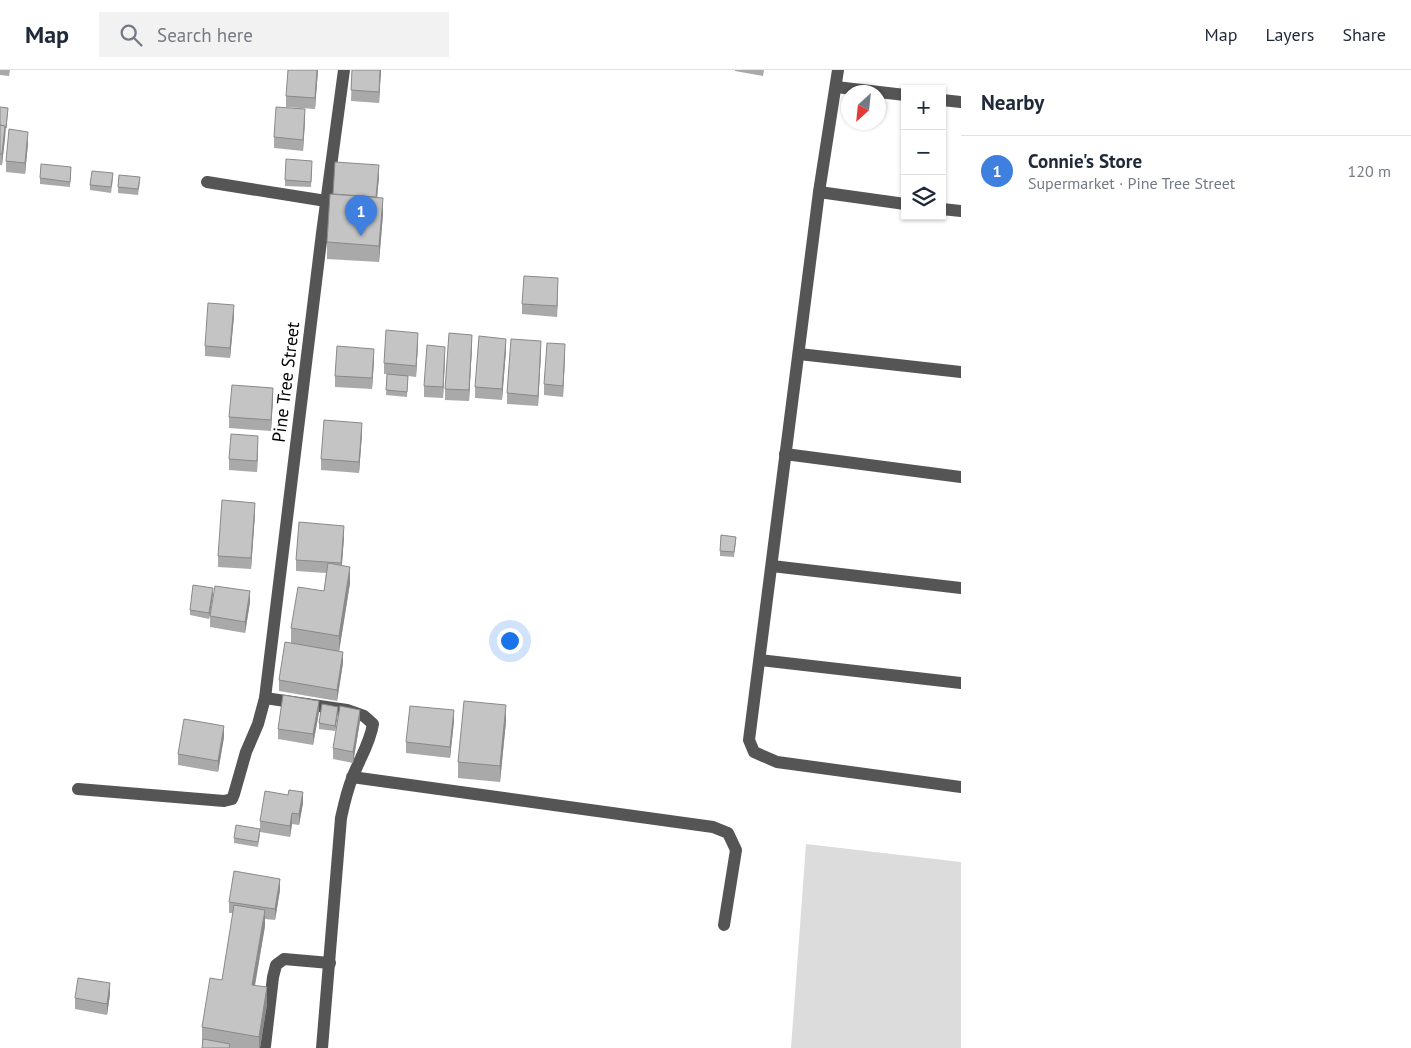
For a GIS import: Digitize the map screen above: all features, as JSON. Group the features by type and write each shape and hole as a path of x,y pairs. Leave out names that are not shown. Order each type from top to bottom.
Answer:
{"street":[{"name":"Pine Tree Street","path":"78,789 224,801 232,799 234,794 265,698 326,201 344,70"},
{"path":"838,70 819,192 749,740 754,752 777,762 961,787"},
{"path":"836,87 901,95"},
{"path":"946,100 961,102"},
{"path":"207,182 326,201"},
{"path":"819,192 901,203"},
{"path":"946,209 961,211"},
{"path":"799,354 961,372"},
{"path":"785,454 961,477"},
{"path":"772,566 961,588"},
{"path":"760,660 961,683"},
{"path":"265,698 347,710 364,716 374,724 371,736 352,777 344,801 341,818 322,1048"},
{"path":"352,777 713,827 728,833 736,850 724,924"},
{"path":"266,1046 273,977 276,965 284,959 330,964"}],"shaded area":[{"path":"806,844 961,862 961,1048 791,1048"}],"building":[{"path":"288,70 317,70 315,98 286,96"},
{"path":"352,70 380,70 379,92 351,90"},
{"path":"0,107 8,108 6,128 0,125"},
{"path":"276,107 305,109 303,140 274,137"},
{"path":"0,125 5,126 2,154 0,154"},
{"path":"9,129 28,132 25,163 6,161"},
{"path":"286,159 312,161 311,182 285,180"},
{"path":"335,162 379,165 376,197 333,194"},
{"path":"41,164 71,167 70,182 40,178"},
{"path":"92,171 113,173 111,187 90,185"},
{"path":"119,175 140,177 138,189 118,187"},
{"path":"330,194 383,198 379,246 327,242"},
{"path":"524,276 558,278 557,306 522,304"},
{"path":"208,303 234,305 230,348 205,346"},
{"path":"386,330 418,333 416,366 384,363"},
{"path":"449,333 472,335 469,390 445,389"},
{"path":"479,336 506,339 502,389 475,387"},
{"path":"511,339 541,341 538,396 507,393"},
{"path":"547,343 565,344 563,386 544,384"},
{"path":"427,345 445,347 443,387 424,386"},
{"path":"337,346 374,349 372,378 335,376"},
{"path":"387,374 408,376 407,392 386,390"},
{"path":"232,385 273,388 271,420 229,417"},
{"path":"324,420 362,423 359,462 321,459"},
{"path":"231,434 258,436 257,461 229,459"},
{"path":"222,500 255,503 251,558 218,556"},
{"path":"299,522 344,526 341,563 296,560"},
{"path":"721,535 736,537 734,552 720,551"},
{"path":"328,563 350,567 339,636 291,628 298,587 324,591"},
{"path":"193,585 213,588 209,613 190,610"},
{"path":"215,586 250,591 245,622 210,616"},
{"path":"285,642 343,652 337,690 279,680"},
{"path":"283,695 319,701 313,734 278,729"},
{"path":"464,701 506,705 500,766 458,762"},
{"path":"322,704 338,707 335,726 319,723"},
{"path":"340,706 360,710 353,752 333,748"},
{"path":"410,706 454,710 450,747 406,742"},
{"path":"184,719 224,726 218,761 178,754"},
{"path":"289,790 303,792 299,814 292,813 290,826 260,821 265,791 288,795"},
{"path":"236,825 260,829 258,842 234,838"},
{"path":"234,871 280,879 275,909 229,902"},
{"path":"234,905 265,910 252,985 267,987 259,1037 202,1027 210,978 222,980"},
{"path":"78,978 110,983 107,1004 75,998"},
{"path":"203,1039 230,1044 229,1048 202,1048"}],"place":[{"name":"Connie's Store","path":"361,236"}]}
